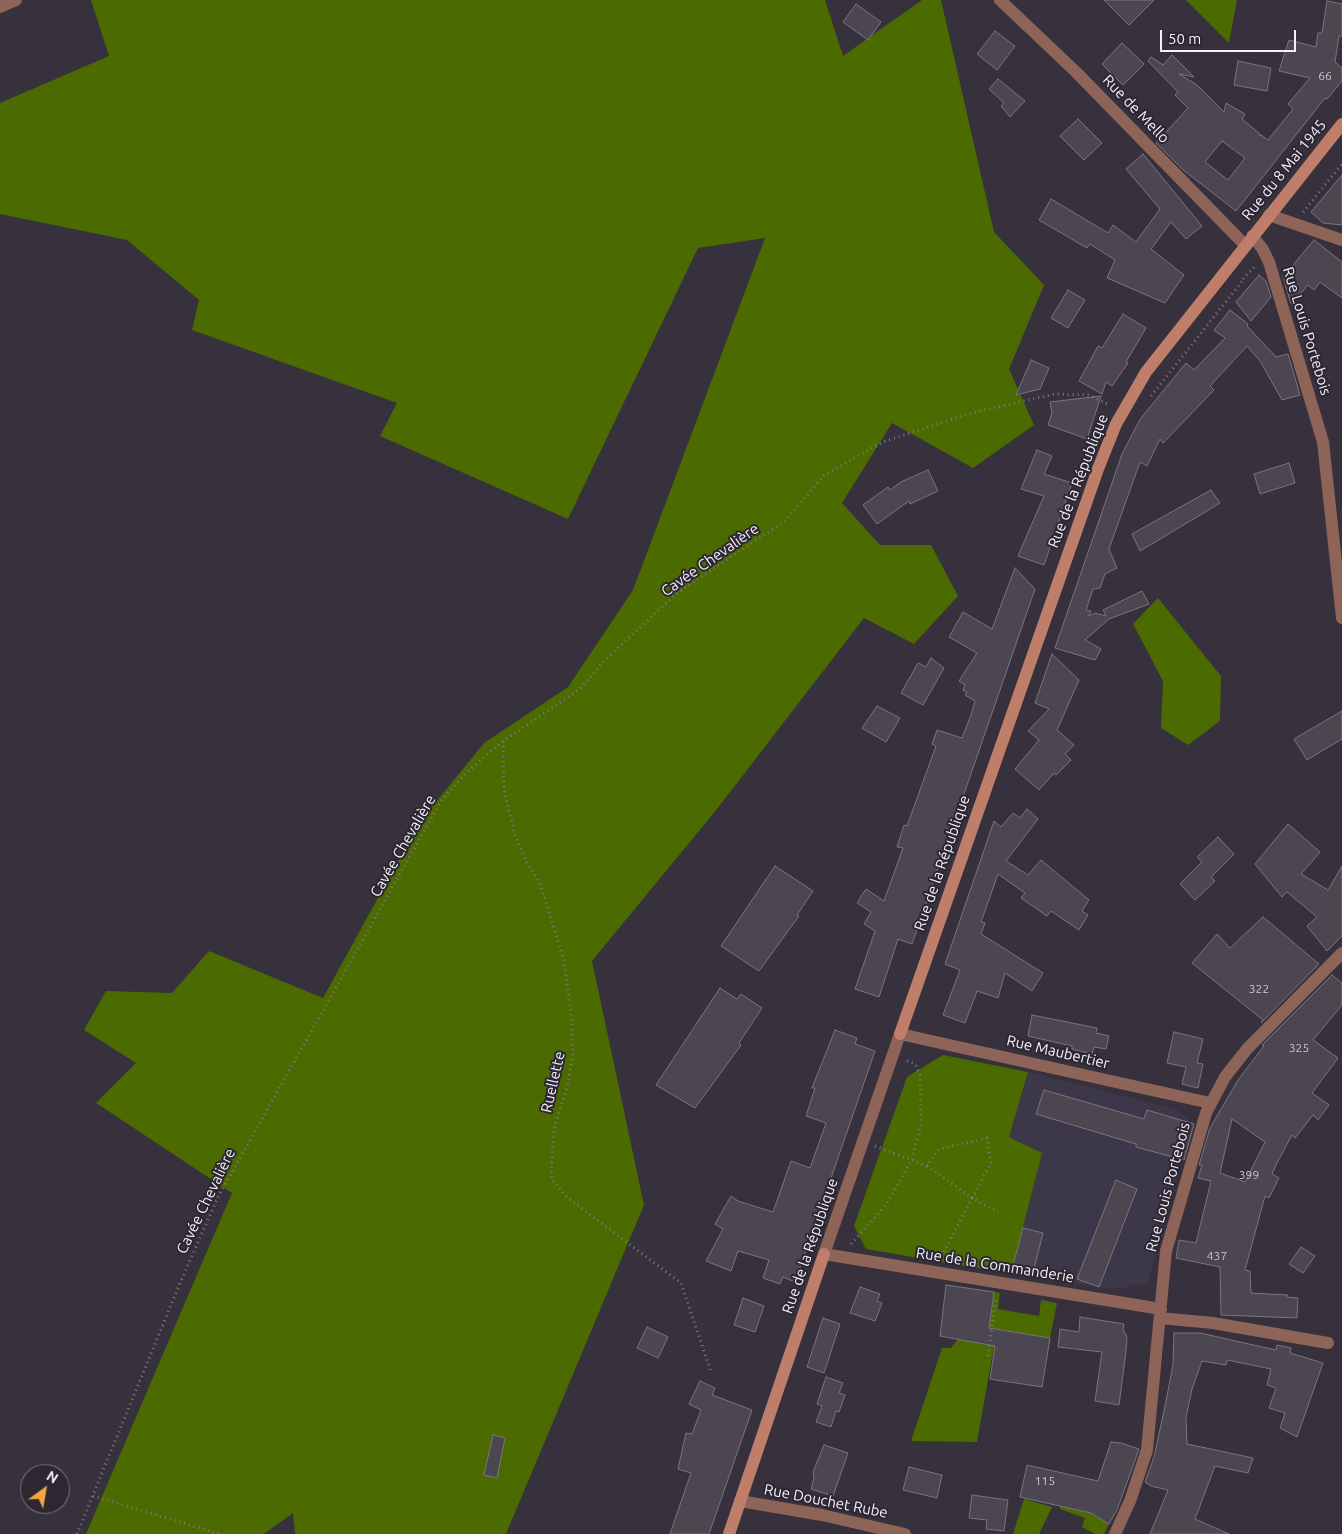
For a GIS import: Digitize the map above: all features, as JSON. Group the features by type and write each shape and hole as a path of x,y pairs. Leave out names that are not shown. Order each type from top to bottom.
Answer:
{"main road":[{"name":"Rue du 8 Mai 1945","path":"1248,241 1342,124"},
{"name":"Rue de la République","path":"900,1034 1098,469 1122,411 1146,372 1248,241"},
{"name":"Rue de la République","path":"728,1534 824,1254"}],"street":[{"path":"0,7 16,0"},
{"name":"Rue de Mello","path":"1000,0 1248,241"},
{"path":"1268,215 1342,239"},
{"name":"Rue Louis Portebois","path":"1248,241 1262,248 1269,262 1324,442 1342,618"},
{"name":"Rue Louis Portebois","path":"1115,1534 1130,1501 1147,1450 1169,1239 1199,1131 1210,1104 1225,1077 1247,1049 1342,953"},
{"name":"Rue de la République","path":"824,1254 900,1034"},
{"name":"Rue Maubertier","path":"900,1034 1210,1104"},
{"name":"Rue de la Commanderie","path":"824,1254 998,1281 1160,1314 1328,1343"},
{"name":"Rue Douchet Rube","path":"740,1501 822,1515 905,1534"}],"path":[{"path":"1146,403 1244,279"},
{"name":"Cavée Chevalière","path":"77,1534 180,1283 218,1197 441,801 465,774 503,741 580,689 605,660 677,593 785,522 824,475 883,442 975,412 1055,394 1088,394 1122,411"},
{"name":"Ruellette","path":"503,741 504,790 513,826 527,863 540,883 546,900 564,961 571,1013 573,1052 567,1088 554,1128 551,1179 568,1198 681,1284 711,1372"},
{"path":"839,1256 886,1205 912,1159 921,1124 920,1075 915,1064 892,1056"},
{"path":"928,1166 939,1149 987,1138 991,1163 934,1271"},
{"path":"881,1147 928,1166 972,1198 998,1212"},
{"path":"988,1356 998,1281"},
{"path":"93,1496 220,1534"}],"shaded area":[{"path":"1028,1072 1178,1110 1191,1122 1147,1286 1135,1284 1123,1289 1099,1287 1011,1274 1042,1153 1009,1137"}],"green space":[{"path":"91,0 825,0 843,56 922,0 941,0 994,232 1044,285 1009,369 1034,425 973,468 892,423 842,503 880,545 931,545 958,596 914,644 864,618 717,809 592,961 644,1205 506,1534 295,1534 293,1513 264,1534 86,1534 232,1193 96,1103 136,1063 84,1030 106,991 172,993 209,951 323,998 419,823 484,743 568,687 633,590 765,238 698,248 568,519 380,436 397,403 192,330 199,300 127,240 0,214 0,103 109,56"},
{"path":"1186,0 1237,0 1229,43"},
{"path":"1158,598 1221,676 1220,721 1188,745 1161,728 1163,681 1133,624"},
{"path":"943,1055 1028,1072 1009,1137 1042,1153 1011,1274 866,1249 854,1226 907,1077"},
{"path":"994,1292 1000,1293 998,1309 1039,1316 1041,1300 1057,1303 1050,1338 997,1329 977,1442 911,1441 942,1348 951,1348 958,1339 986,1344"},
{"path":"1024,1499 1052,1507 1039,1534 1013,1534"},
{"path":"1060,1506 1091,1513 1109,1524 1104,1534 1095,1534 1082,1527 1085,1518 1060,1509"}],"building":[{"path":"1104,0 1154,0 1129,25"},
{"path":"1327,1 1342,4 1342,36 1339,36 1335,62 1342,68 1342,81 1327,99 1325,98 1236,211 1182,169 1156,143 1188,108 1175,95 1178,92 1148,61 1151,57 1163,65 1172,55 1194,77 1179,74 1197,85 1224,112 1226,103 1245,114 1242,119 1260,136 1268,140 1293,109 1288,104 1310,78 1279,71 1289,40 1316,47 1318,33 1322,33","holes":["1222,141 1245,158 1228,180 1205,162"]},
{"path":"856,4 881,22 868,40 843,22"},
{"path":"995,31 1015,46 997,70 977,54"},
{"path":"1122,43 1144,64 1123,85 1102,64"},
{"path":"1238,61 1271,68 1267,91 1234,85"},
{"path":"998,79 1025,101 1010,117 1001,106 1004,103 989,89"},
{"path":"1078,119 1102,143 1084,160 1060,136"},
{"path":"1143,154 1202,226 1186,239 1171,222 1151,249 1184,275 1165,303 1107,278 1115,260 1090,244 1087,248 1039,220 1051,199 1108,233 1113,225 1136,242 1160,209 1126,169"},
{"path":"1342,175 1342,225 1323,223 1311,212"},
{"path":"1314,240 1342,262 1342,298 1320,282 1314,290 1308,285 1291,304 1283,277"},
{"path":"1259,275 1266,281 1271,297 1251,321 1236,302"},
{"path":"1068,290 1085,300 1068,328 1051,318"},
{"path":"1230,310 1248,324 1247,326 1276,357 1288,354 1300,395 1282,400 1260,361 1247,346 1210,386 1214,390 1163,443 1160,439 1147,466 1140,462 1109,549 1117,568 1105,574 1100,588 1093,589 1086,610 1091,611 1089,616 1095,613 1106,616 1103,610 1142,591 1149,604 1109,619 1085,640 1101,649 1095,660 1055,648 1122,454 1141,418 1186,363 1194,370 1225,338 1214,330"},
{"path":"1123,314 1146,328 1126,362 1128,363 1112,386 1106,382 1102,394 1079,381 1098,346 1102,348"},
{"path":"1031,360 1049,368 1040,389 1016,395"},
{"path":"1101,396 1087,439 1048,425 1052,413 1050,402"},
{"path":"1037,450 1052,456 1044,474 1072,483 1044,565 1018,556 1044,496 1021,489"},
{"path":"1289,463 1295,483 1260,494 1254,474"},
{"path":"928,470 938,491 910,504 909,501 877,524 863,505 888,487 890,490 901,482"},
{"path":"1211,490 1220,503 1140,551 1132,534"},
{"path":"1015,568 1035,589 912,944 898,939 879,997 855,989 875,931 864,924 871,912 857,903 866,889 884,901 903,848 897,847 904,825 907,826 936,746 932,744 937,730 962,738 975,701 965,695 967,692 963,690 965,685 959,681 977,653 949,637 963,612 992,629"},
{"path":"1052,654 1079,680 1057,730 1074,745 1065,754 1071,760 1056,775 1054,773 1039,790 1015,769 1039,740 1028,731 1049,709 1035,703"},
{"path":"931,658 944,668 923,705 901,693 918,663 926,667"},
{"path":"877,706 900,718 886,742 862,728"},
{"path":"1342,711 1342,739 1307,760 1294,739"},
{"path":"1027,809 1038,819 1006,861 1028,875 1041,860 1089,900 1082,911 1088,915 1079,930 1051,911 1047,916 1021,898 1025,893 998,874 981,922 985,923 981,934 1043,973 1032,991 1005,973 998,998 977,991 965,1023 943,1015 960,970 945,964 994,821 1001,827 1013,813 1020,818"},
{"path":"1288,824 1320,852 1301,874 1328,890 1342,866 1342,936 1327,951 1307,926 1317,917 1287,892 1282,897 1255,864"},
{"path":"1218,837 1234,854 1211,877 1215,881 1195,900 1180,884 1202,862 1197,857"},
{"path":"775,866 813,891 797,915 799,916 759,971 721,946"},
{"path":"1263,917 1319,964 1261,1023 1263,1020 1192,963 1217,934 1230,948"},
{"path":"1332,975 1342,983 1342,1005 1313,1040 1338,1058 1312,1093 1329,1105 1318,1120 1313,1115 1295,1138 1292,1135 1277,1163 1272,1174 1279,1178 1269,1198 1265,1196 1245,1270 1250,1271 1251,1293 1288,1295 1286,1297 1298,1298 1297,1318 1221,1315 1220,1267 1176,1258 1179,1240 1196,1243 1211,1181 1198,1178 1202,1165 1199,1165 1210,1128 1238,1080 1264,1046 1262,1045","holes":["1232,1119 1265,1142 1245,1182 1220,1173"]},
{"path":"720,988 737,999 741,994 762,1008 739,1043 741,1045 695,1108 656,1085"},
{"path":"1032,1015 1097,1028 1096,1033 1109,1036 1106,1049 1094,1047 1092,1054 1072,1049 1072,1046 1028,1036"},
{"path":"835,1030 857,1038 855,1044 875,1051 795,1282 783,1277 780,1284 763,1278 769,1260 738,1251 731,1271 706,1261 723,1229 715,1224 731,1196 738,1201 773,1212 791,1161 810,1168 826,1123 806,1116 815,1088 812,1088"},
{"path":"1174,1032 1203,1039 1197,1063 1203,1064 1198,1088 1182,1084 1186,1067 1167,1063"},
{"path":"1044,1090 1144,1119 1147,1110 1194,1124 1184,1160 1136,1147 1136,1144 1036,1114"},
{"path":"1116,1180 1137,1189 1099,1287 1077,1279"},
{"path":"1023,1228 1043,1233 1032,1277 1011,1273"},
{"path":"1301,1247 1315,1256 1303,1273 1289,1264"},
{"path":"946,1285 994,1292 989,1328 1050,1338 1042,1387 990,1379 995,1346 940,1336"},
{"path":"860,1287 880,1294 877,1301 882,1303 875,1321 850,1313"},
{"path":"743,1298 764,1306 755,1332 734,1325"},
{"path":"1080,1317 1124,1324 1123,1330 1127,1337 1119,1405 1095,1401 1102,1352 1058,1347 1060,1329 1079,1332"},
{"path":"823,1318 840,1324 824,1373 807,1367"},
{"path":"647,1327 668,1337 658,1358 637,1348"},
{"path":"1174,1333 1200,1333 1276,1350 1277,1345 1291,1348 1290,1353 1323,1363 1297,1437 1280,1428 1285,1413 1269,1408 1276,1388 1267,1385 1271,1369 1227,1360 1226,1365 1202,1361 1192,1389 1186,1417 1187,1444 1253,1458 1248,1473 1215,1466 1195,1519 1229,1534 1150,1534 1168,1490 1151,1486 1145,1482 1154,1457 1173,1365"},
{"path":"826,1377 843,1383 839,1393 845,1395 839,1412 836,1411 831,1427 816,1422 822,1406 817,1404"},
{"path":"700,1381 715,1388 712,1395 752,1410 709,1534 670,1534 691,1473 678,1469 686,1433 692,1434 701,1410 689,1404"},
{"path":"493,1435 505,1438 497,1478 484,1475"},
{"path":"1111,1442 1139,1449 1117,1510 1109,1524 1091,1513 1020,1497 1027,1465 1098,1481"},
{"path":"824,1445 848,1453 833,1496 811,1489 814,1478 813,1472"},
{"path":"909,1467 942,1475 937,1498 903,1490"},
{"path":"972,1495 1008,1500 1004,1531 986,1529 987,1520 969,1518"}]}
